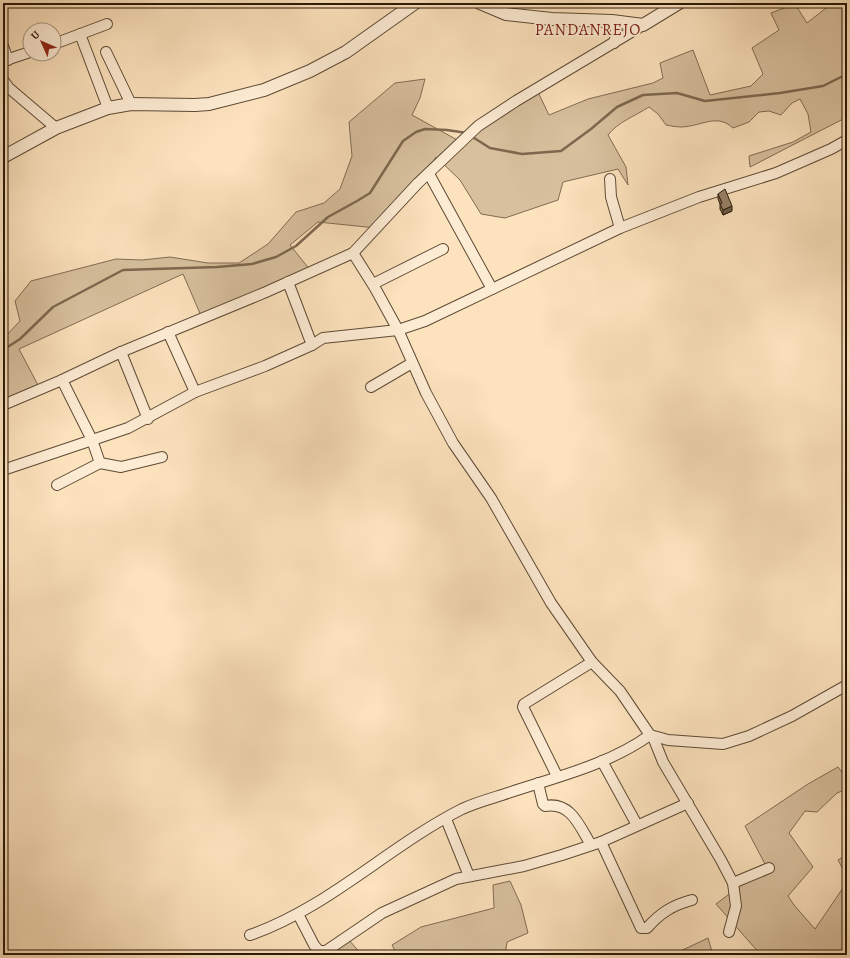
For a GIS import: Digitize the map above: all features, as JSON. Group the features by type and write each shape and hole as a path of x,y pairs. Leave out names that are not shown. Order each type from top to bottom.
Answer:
{"street":[{"path":"3,157 56,128 108,108 131,104 209,104 264,90 310,72 346,52 416,3"},
{"path":"480,3 506,14 552,19 612,21 643,25"},
{"path":"3,405 62,380 121,352 353,253 429,174 478,126 516,101 614,44 679,3"},
{"path":"612,21 617,30 614,44"},
{"path":"62,41 107,24"},
{"path":"80,34 108,108"},
{"path":"3,46 6,60 22,55"},
{"path":"106,52 131,104"},
{"path":"3,80 9,88 56,128"},
{"path":"3,470 128,428 148,419 195,392 265,366 312,345 319,340 336,335 398,330 425,321 620,228 699,197 776,173 831,149 847,140"},
{"path":"429,174 492,289"},
{"path":"610,179 611,197 620,228"},
{"path":"373,284 443,249"},
{"path":"353,253 373,284 398,330 412,363 453,443 491,498 550,603 592,662 620,691 651,736 662,762 688,803 733,883 736,906 729,932"},
{"path":"288,282 312,345"},
{"path":"168,332 195,392"},
{"path":"121,352 148,419"},
{"path":"371,387 412,363"},
{"path":"62,380 92,440 100,463"},
{"path":"57,485 100,463 121,467 162,457"},
{"path":"557,776 523,707 524,704 592,662"},
{"path":"250,935 269,928 298,914 364,872 412,837 463,809 602,761 651,736 668,740 723,744 749,736 792,716 847,685"},
{"path":"602,761 637,826"},
{"path":"538,783 543,804 545,806 556,805 571,812 591,845"},
{"path":"298,914 314,945 319,951 326,950 382,913 456,879 524,866 601,842 688,803"},
{"path":"446,819 469,876"},
{"path":"601,842 637,922 642,928 647,928 661,912 679,903 692,900"},
{"path":"733,883 769,868"}],"shaded area":[{"path":"824,3 847,3 847,117 750,167 749,156 793,142 811,132 808,114 800,99 792,103 781,115 769,111 759,112 749,122 733,128 721,121 682,127 666,125 658,114 649,107 622,123 608,135 626,167 628,185 618,169 563,182 558,200 505,218 481,214 460,180 436,157 418,183 376,228 318,222 290,245 311,271 202,318 183,274 19,349 39,387 3,403 3,339 20,321 15,301 31,281 116,259 142,260 170,257 208,263 239,263 268,244 296,212 324,203 340,189 352,156 349,122 395,83 425,79 420,98 412,115 461,142 537,90 549,115 588,99 653,83 663,78 660,63 693,50 710,95 751,86 763,74 752,48 779,30 771,13 795,4 807,23 826,8"},
{"path":"838,767 847,779 847,789 837,793 817,812 805,811 789,833 813,867 788,896 815,929 845,885 847,877 847,955 761,955 716,904 766,866 745,826 808,784"},
{"path":"847,855 847,877 838,860"},
{"path":"510,881 521,905 528,933 507,942 505,955 397,955 392,945 421,927 494,908 493,885"},
{"path":"708,938 713,955 672,955"},
{"path":"349,940 362,955 323,955"}],"building":[{"path":"725,189 732,206 723,210 718,194"}],"waterway":[{"path":"471,136 490,148 522,154 561,151 591,129 617,107 643,95 677,93 705,101 780,93 823,86 847,74"},
{"path":"3,350 20,339 53,307 123,270 217,267 252,264 276,257 296,246 328,217 370,193 403,141 416,132 425,129 467,133"}],"district":[{"name":"PANDANREJO","path":"588,30"}]}
